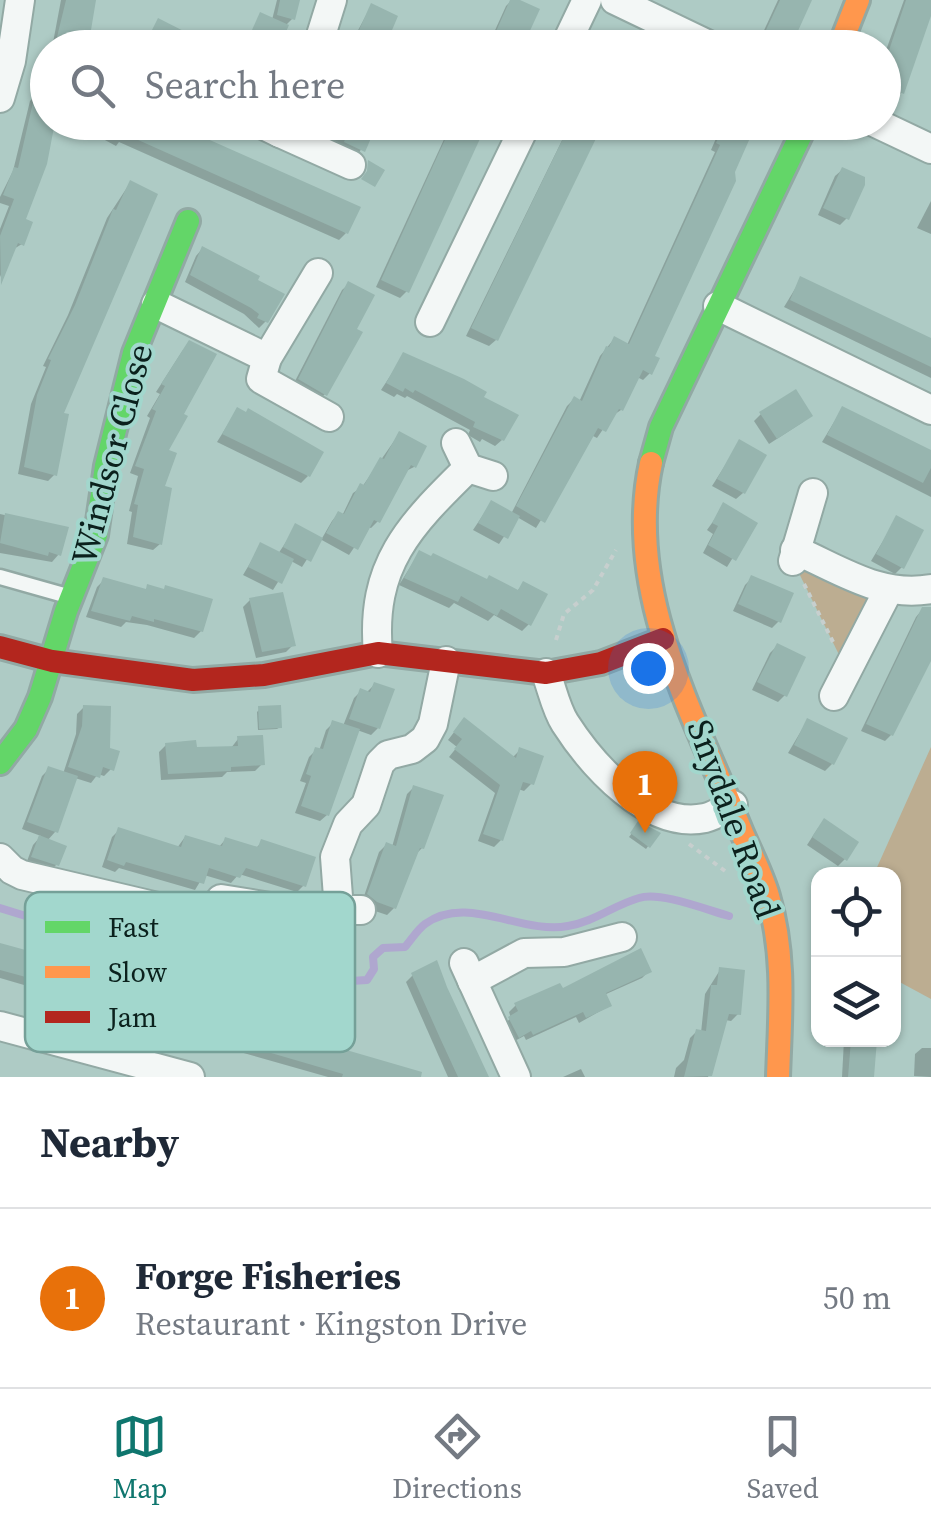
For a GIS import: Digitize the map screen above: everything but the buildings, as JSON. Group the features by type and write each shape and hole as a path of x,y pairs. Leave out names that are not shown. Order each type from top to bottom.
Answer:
{"street":[{"path":"0,98 20,0"},
{"path":"323,30 332,0"},
{"path":"573,30 587,0"},
{"path":"614,0 677,30"},
{"path":"846,30 858,0"},
{"path":"901,135 931,149"},
{"path":"301,140 351,166"},
{"path":"430,322 519,140"},
{"name":"Snydale Road","path":"778,1077 782,959 768,894 663,639 648,578 644,515 650,468 661,427 798,140"},
{"name":"Windsor Close","path":"0,763 34,713 96,535 106,466 134,353 188,221"},
{"path":"318,273 267,358 261,378 329,417"},
{"name":"Windsor Close","path":"156,304 267,358"},
{"path":"718,306 931,410"},
{"path":"378,653 377,599 406,532 472,462"},
{"path":"813,493 794,556 888,591 906,593 931,588"},
{"path":"835,680 888,591"},
{"path":"0,646 52,661 193,680 264,675 378,653 546,673 601,663 663,639"},
{"path":"345,892 336,858 348,824 366,805 380,763 388,755 412,749 425,739 433,724 446,661"},
{"path":"546,673 564,721 603,770 643,806 676,817 705,818 733,805"},
{"path":"0,858 22,875 96,892"},
{"path":"516,1077 468,972 524,954 564,952 622,937"},
{"path":"0,1026 25,1033"},
{"path":"97,1052 190,1077"}],"lane":[{"path":"0,577 72,597"}],"path":[{"path":"546,673 564,614 593,590 623,537 644,515"},
{"path":"794,556 835,680"},
{"path":"676,817 679,836 734,878 768,894"}],"shaded area":[{"path":"793,561 888,591 847,671"},
{"path":"931,747 931,999 901,983 901,867 877,867"}],"waterway":[{"path":"355,981 367,980 374,969 373,957 383,948 405,947 425,924 458,912 532,925 568,926 648,897 671,899 729,916"},
{"path":"0,908 25,916"}],"traffic: fast":[{"path":"651,463 661,427 798,140"},
{"path":"0,763 26,729 40,697 66,611 96,535 106,466 134,353 188,221"}],"traffic: slow":[{"path":"846,30 858,0"},
{"path":"651,463 645,511 647,559 655,606 685,699 760,872 774,919 780,986 778,1077"}],"traffic: jam":[{"path":"0,647 52,661 193,680 264,675 378,653 546,673 601,663 663,639"}],"place":[{"name":"Forge Fisheries","path":"645,833"}]}
